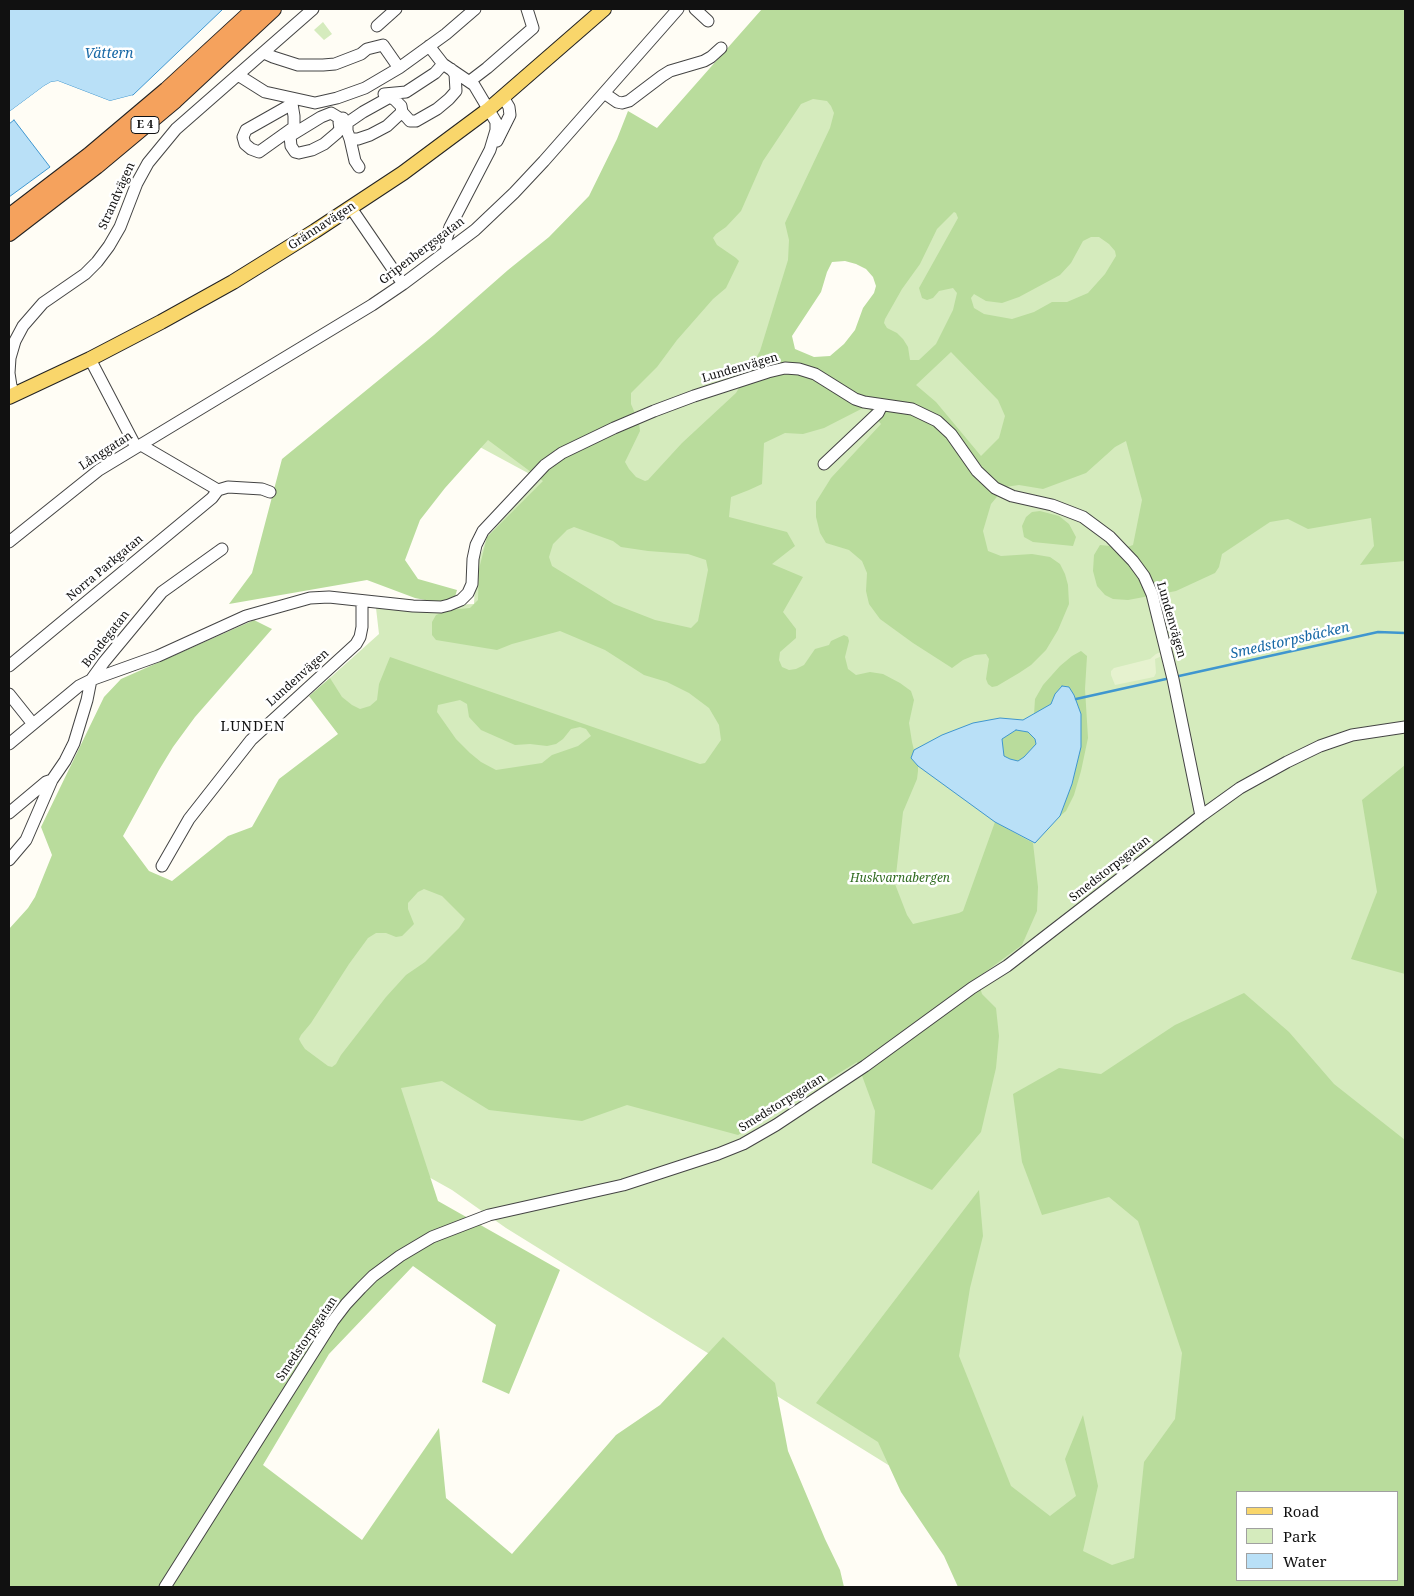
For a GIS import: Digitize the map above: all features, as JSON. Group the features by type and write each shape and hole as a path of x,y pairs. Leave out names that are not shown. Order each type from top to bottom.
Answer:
{"highway":[{"name":"E 4","path":"9,217 90,155 160,96 255,9"},
{"name":"E 4","path":"9,232 96,166 175,100 273,9"}],"main road":[{"name":"Grännavägen","path":"12,396 90,359 161,322 233,282 351,208 403,173 489,109 604,9"}],"street":[{"name":"Strandvägen","path":"12,396 9,373 10,358 23,326 43,303 85,274 97,262 120,227 137,183 148,163 176,129 313,9"},
{"path":"377,26 396,9"},
{"path":"238,75 265,92 291,101 315,103 338,98 371,84 399,68 446,34 475,9"},
{"path":"470,81 534,28 527,9"},
{"name":"Gripenbergsgatan","path":"226,394 372,305 475,230 544,161 678,9"},
{"path":"694,9 708,21"},
{"path":"264,53 298,65 323,65 335,64 361,54 367,49 384,45 399,68"},
{"path":"371,84 395,100 410,121 416,121 429,114 456,91 455,74 429,46"},
{"path":"604,92 617,102 629,101 670,71 704,61 721,48"},
{"path":"447,67 474,85 496,122 496,130 490,150"},
{"path":"343,120 363,112 387,95 406,92 447,67"},
{"path":"447,250 446,240 450,227 510,115 509,107 503,97"},
{"path":"338,98 337,103 359,167"},
{"path":"291,101 294,127 259,152 245,144 243,137 246,130 291,101"},
{"path":"350,139 358,139 378,132 402,112"},
{"path":"351,208 403,284"},
{"path":"90,359 139,446 218,490 228,487 262,489 270,492"},
{"name":"Lundenvägen","path":"91,680 158,656 246,616 310,598 329,597 441,607 461,600 468,593 472,584 473,559 476,545 483,531 545,465 571,448 654,411 749,378 785,368 799,369 815,374 855,398 872,404 901,406 912,409 937,421 951,434 977,471 995,488 1012,496 1052,505 1083,517 1110,537 1133,561 1144,576 1152,594 1173,679 1201,816"},
{"name":"Långgatan","path":"9,542 99,470 226,394"},
{"path":"824,464 878,413 882,405"},
{"name":"Norra Parkgatan","path":"9,666 212,498 218,490"},
{"name":"Bondegatan","path":"9,744 79,686 91,680 162,592 222,549"},
{"name":"Lundenvägen","path":"162,866 189,819 251,740 356,644 362,627 362,601"},
{"path":"9,860 26,840 52,780 74,743 91,680"},
{"path":"9,694 33,724"},
{"name":"Smedstorpsgatan","path":"165,1587 333,1321 346,1304 373,1276 394,1260 432,1237 490,1215 623,1185 743,1144 776,1125 865,1066 972,988 1007,966 1240,788 1320,746 1352,735 1405,727"},
{"path":"9,813 46,782 52,780"}],"green space":[{"path":"762,9 1405,9 1405,561 1360,565 1374,546 1371,518 1308,529 1288,519 1270,522 1222,554 1219,567 1215,573 1176,591 1128,600 1113,599 1105,595 1097,586 1093,571 1094,555 1100,545 1110,546 1119,550 1133,545 1142,500 1126,441 1115,447 1086,473 1043,489 1019,485 1005,487 991,504 983,531 988,551 1001,556 1032,554 1050,557 1060,564 1065,574 1068,585 1069,604 1058,630 1046,650 1031,665 997,686 992,687 986,679 989,659 986,654 975,655 963,660 952,668 880,619 869,604 866,591 867,573 862,561 849,550 826,543 820,533 816,517 816,502 831,478 881,424 867,406 824,428 803,434 785,433 764,443 762,484 731,497 729,517 787,532 795,546 772,564 803,577 783,612 796,629 796,638 780,652 779,660 782,667 789,670 804,665 815,649 829,645 831,641 844,635 848,637 849,641 845,657 848,669 856,675 870,672 883,674 911,691 914,700 909,723 914,750 911,758 918,766 918,771 917,779 903,812 895,884 907,915 913,924 963,911 995,822 1033,843 1038,887 1037,911 1022,945 977,978 982,994 996,1008 999,1036 996,1068 981,1132 932,1190 872,1163 875,1111 857,1062 738,1135 627,1105 582,1121 489,1110 442,1081 401,1088 438,1201 560,1270 509,1394 482,1382 496,1325 413,1266 329,1354 263,1465 362,1540 439,1428 446,1498 512,1554 616,1435 660,1405 723,1337 775,1383 788,1451 840,1570 844,1587 9,1587 9,929 28,908 35,897 52,855 41,827 104,697 121,679 254,620 272,629 195,717 173,747 123,836 149,871 172,881 228,836 252,827 279,779 338,734 309,696 330,678 342,697 352,705 360,709 370,706 377,700 379,684 390,657 700,764 705,763 721,740 719,725 709,708 689,693 667,682 644,675 605,650 560,631 497,650 436,640 432,635 432,622 436,615 449,610 470,608 478,600 479,569 487,537 543,481 488,440 445,488 420,520 405,560 418,579 457,590 455,597 448,601 435,602 415,598 367,580 229,604 252,573 282,459 434,335 549,237 589,196 617,139 628,111 657,128","holes":["813,99 827,101 834,113 830,128 785,223 789,240 788,260 760,351 736,393 682,443 645,481 636,477 625,462 640,431 639,423 631,404 631,393 657,367 677,340 713,299 726,288 739,261 717,245 713,238 741,211 763,161 801,104","954,212 956,213 958,218 919,288 922,298 927,300 933,298 939,291 953,288 957,293 953,310 936,344 919,360 910,360 908,347 903,339 897,333 887,328 884,323 902,289 920,264 937,229","1091,237 1099,237 1115,251 1116,256 1105,274 1088,293 1067,302 1052,302 1034,312 1012,319 984,314 974,308 971,298 974,294 986,301 1002,303 1019,297 1060,275 1071,263 1083,241","845,261 856,264 866,269 873,277 876,286 874,293 863,308 855,330 844,344 830,356 814,357 795,349 792,336 821,292 832,262","951,352 998,400 1005,416 999,438 981,456 936,402 916,385","574,527 613,541 621,547 688,554 706,560 708,570 698,621 691,628 655,620 614,604 552,566 549,557 553,544 567,530","460,700 467,704 469,717 481,730 515,745 547,746 556,744 571,729 580,727 586,729 591,736 578,746 552,755 542,763 496,770 481,762 470,753 456,739 437,712 438,705","424,889 442,896 465,919 459,928 425,962 406,975 386,997 336,1064 332,1067 328,1066 305,1049 299,1039 368,938 376,933 386,933 396,937 402,936 414,924 408,909 408,903 418,892"]},
{"name":"Huskvarnabergen","path":"1405,9 1405,1580 1399,1581 1399,1491 1236,1491 1236,1580 1097,1571 998,1533 506,1228 452,1190 393,1157 135,933 186,892 346,735 313,693 379,634 376,608 474,604 476,567 487,537 539,479 465,439 772,17","holes":["840,241 893,263 847,376 781,353"]},
{"path":"323,22 332,34 324,40 314,30"},
{"path":"1040,511 1059,516 1069,524 1076,537 1073,546 1033,542 1024,537 1022,526 1026,517 1032,512"},
{"path":"1081,651 1087,656 1085,689 1088,738 1074,795 1066,811 1060,816 1072,784 1081,747 1081,714 1074,695 1069,688 1063,686 1055,694 1051,704 1034,715 1035,699 1043,685 1060,666"},
{"path":"1161,652 1162,656 1155,659 1156,673 1154,677 1115,685 1111,675 1111,671 1114,668 1150,659"},
{"path":"1016,729 1028,732 1035,739 1036,745 1018,761 1004,756 1002,739"},
{"path":"1405,765 1405,974 1351,959 1377,892 1362,800"},
{"path":"1244,993 1289,1032 1334,1084 1405,1140 1405,1587 958,1587 944,1556 901,1492 878,1442 816,1403 979,1190 983,1236 970,1288 959,1356 1011,1486 1050,1516 1076,1496 1065,1459 1083,1415 1098,1486 1083,1551 1112,1565 1134,1558 1144,1462 1175,1419 1182,1353 1138,1221 1109,1197 1042,1215 1022,1162 1013,1094 1059,1068 1101,1074 1175,1025"},
{"name":"Huskvarnabergen","path":"1259,1581 1398,1581 1357,1587"}],"water":[{"name":"Vättern","path":"9,9 223,9 133,95 110,101 58,81 44,86 9,112"},
{"path":"14,120 50,167 9,197 9,124"},
{"path":"1062,686 1069,687 1074,695 1081,714 1081,747 1072,784 1060,816 1035,843 995,822 918,766 911,758 914,750 942,735 973,723 1000,718 1023,720 1051,704 1055,694","holes":["1016,730 1028,732 1035,739 1036,744 1024,757 1018,761 1004,756 1002,739"]}],"pier":[{"path":"58,81 110,101 133,95 128,99 110,103 58,83 52,84 9,114 9,112 44,86"}],"waterway":[{"name":"Smedstorpsbäcken","path":"1179,676 1378,632 1405,633"},
{"name":"Smedstorpsbäcken","path":"1076,699 1166,679"}],"district":[{"name":"LUNDEN","path":"253,727"}]}
